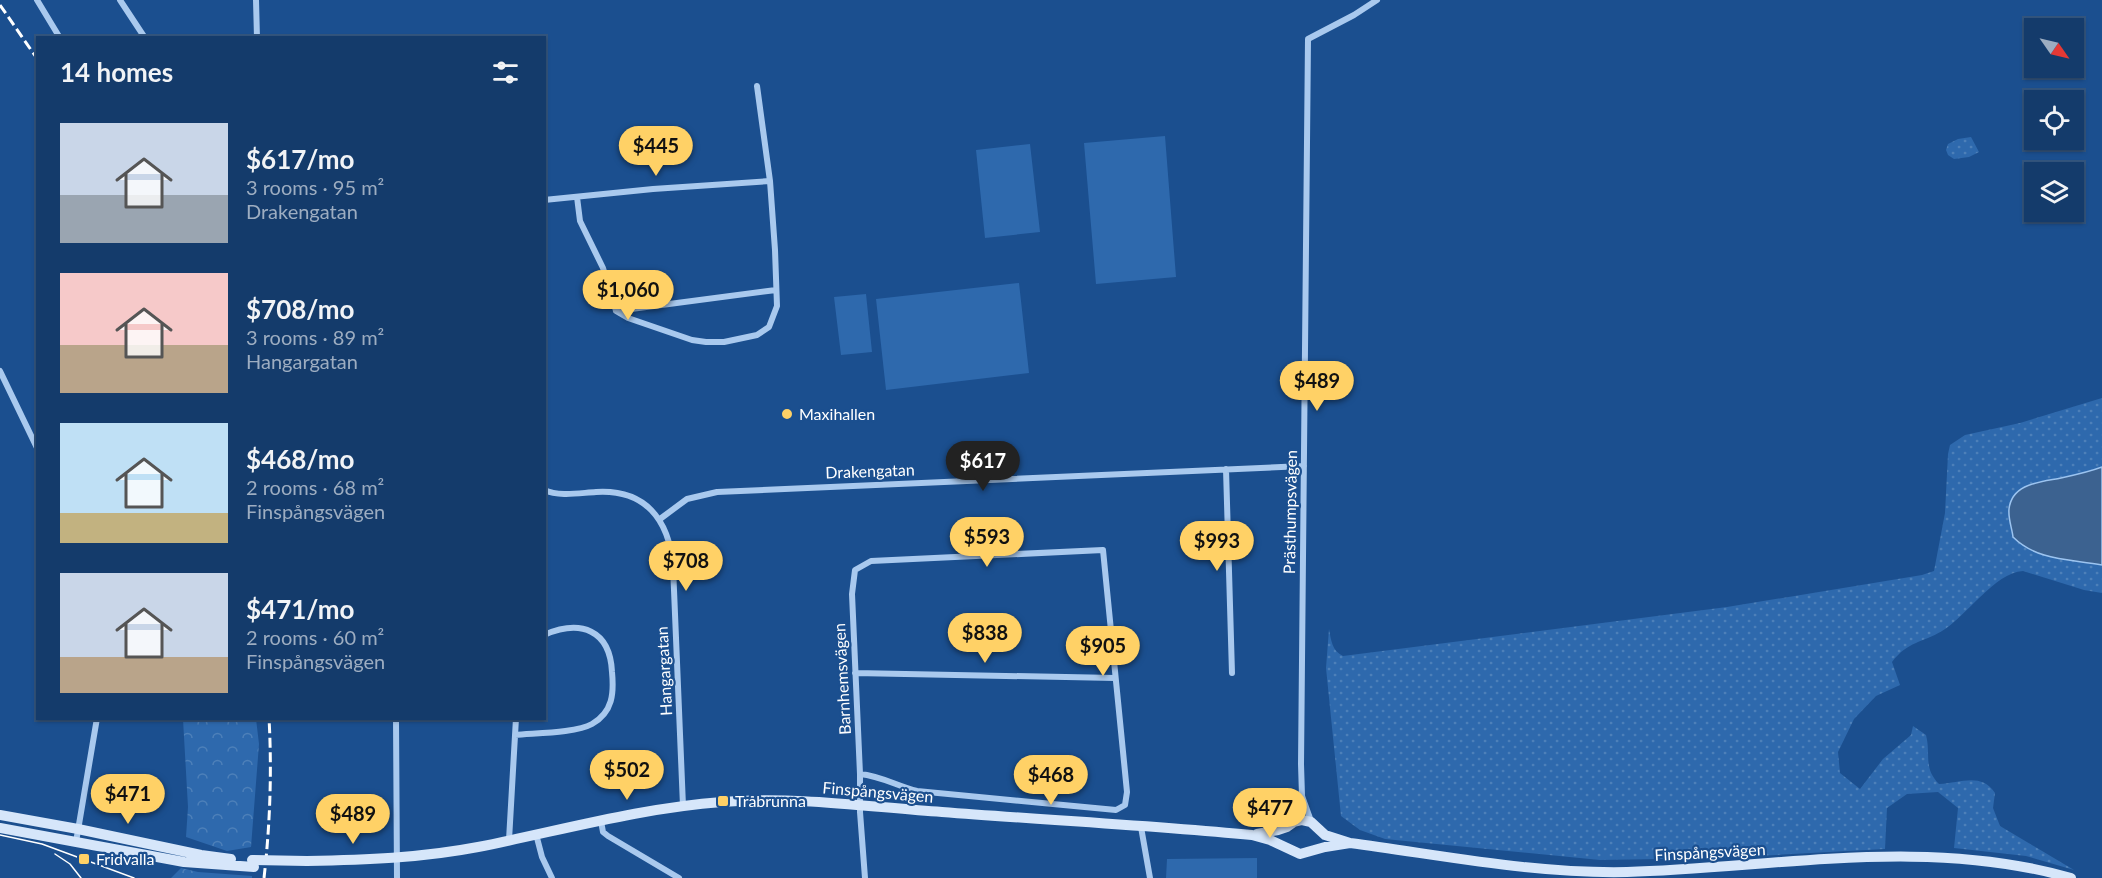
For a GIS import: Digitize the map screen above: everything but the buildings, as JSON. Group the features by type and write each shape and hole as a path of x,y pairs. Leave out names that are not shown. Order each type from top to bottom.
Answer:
{"main road":[{"name":"Finspångsvägen","path":"2,828 184,862 307,864 376,857 398,859 454,851 683,806 752,800 860,804 1252,835 1300,854 1350,843"},
{"name":"Finspångsvägen","path":"0,815 253,864"},
{"name":"Finspångsvägen","path":"1252,835 1302,820 1325,835 1350,843 1587,872 1628,872 1863,858 1928,857 2014,864 2038,868 2071,878"},
{"path":"1288,848 1284,836 1291,824"},
{"path":"1313,850 1318,843 1314,826"}],"street":[{"path":"37,0 59,36"},
{"path":"120,0 144,36"},
{"path":"256,0 257,36"},
{"name":"Prästhumpsvägen","path":"1291,824 1302,796 1308,39 1377,0"},
{"path":"577,197 580,221 603,268 616,311 628,318 692,340 724,342 757,335 769,327 777,306 770,181 757,86"},
{"path":"546,201 653,189 770,181"},
{"path":"616,311 776,290"},
{"path":"0,371 36,446"},
{"name":"Drakengatan","path":"660,519 687,499 717,492 1304,466"},
{"path":"1226,469 1232,673"},
{"name":"Hangargatan","path":"546,491 567,494 620,492 639,500 660,519 670,543 673,566 683,806"},
{"name":"Barnhemsvägen","path":"865,878 852,594 855,570 871,561 1103,550 1115,678"},
{"path":"515,735 585,727 604,714 612,701 614,693 612,662 607,645 593,632 574,628 546,634"},
{"path":"855,673 1115,678 1127,792 1125,805 1116,810 917,791 896,786 878,776 860,774"},
{"path":"76,842 97,720"},
{"path":"396,720 397,878"},
{"path":"509,840 516,720"},
{"name":"Prästhumpsvägen","path":"1302,796 1314,826"},
{"path":"600,821 603,832 608,836 679,878"},
{"path":"1141,827 1150,878"},
{"path":"536,834 542,857 552,878"}],"green space":[{"path":"1165,136 1176,277 1096,284 1084,143"},
{"path":"1971,137 1979,152 1969,157 1954,159 1948,155 1946,150 1948,144 1958,139"},
{"path":"1030,144 1040,232 985,238 976,150"},
{"path":"1019,283 1029,373 886,390 876,299"},
{"path":"866,294 872,352 841,355 834,297"},
{"path":"2102,398 2102,467 2086,473 2037,482 2009,517 2013,537 2039,554 2102,565 2102,593 2084,590 2023,571 2002,579 1942,631 1910,646 1898,655 1892,662 1900,685 1876,696 1854,719 1838,752 1840,773 1860,789 1883,759 1911,735 1913,726 1926,735 1929,767 1939,784 1970,780 1983,783 1995,793 1993,808 2000,826 2074,870 2026,856 1954,848 1958,808 1938,792 1907,794 1887,808 1885,849 1721,858 1600,860 1385,839 1360,830 1341,816 1326,668 1329,629 1334,648 1343,656 1727,607 1922,575 1934,571 1945,513 1950,445 1965,435 2020,423"},
{"path":"183,720 256,720 259,744 251,847 227,851 186,837 188,807"},
{"path":"1257,858 1257,878 1166,878 1167,859"},
{"path":"181,868 198,872 252,876 252,878 171,878"}],"shaded area":[{"path":"2102,467 2102,565 2044,555 2022,545 2013,537 2009,509 2011,500 2021,489"}],"tram line":[{"path":"0,835 42,844 134,878"},
{"path":"55,854 70,864 81,878"}],"railway":[{"path":"0,5 36,57"},
{"path":"264,878 270,798 269,720"}],"place":[{"name":"Maxihallen","path":"787,414"},
{"name":"Tråbrunna","path":"723,801"},
{"name":"Fridvalla","path":"84,859"}]}
